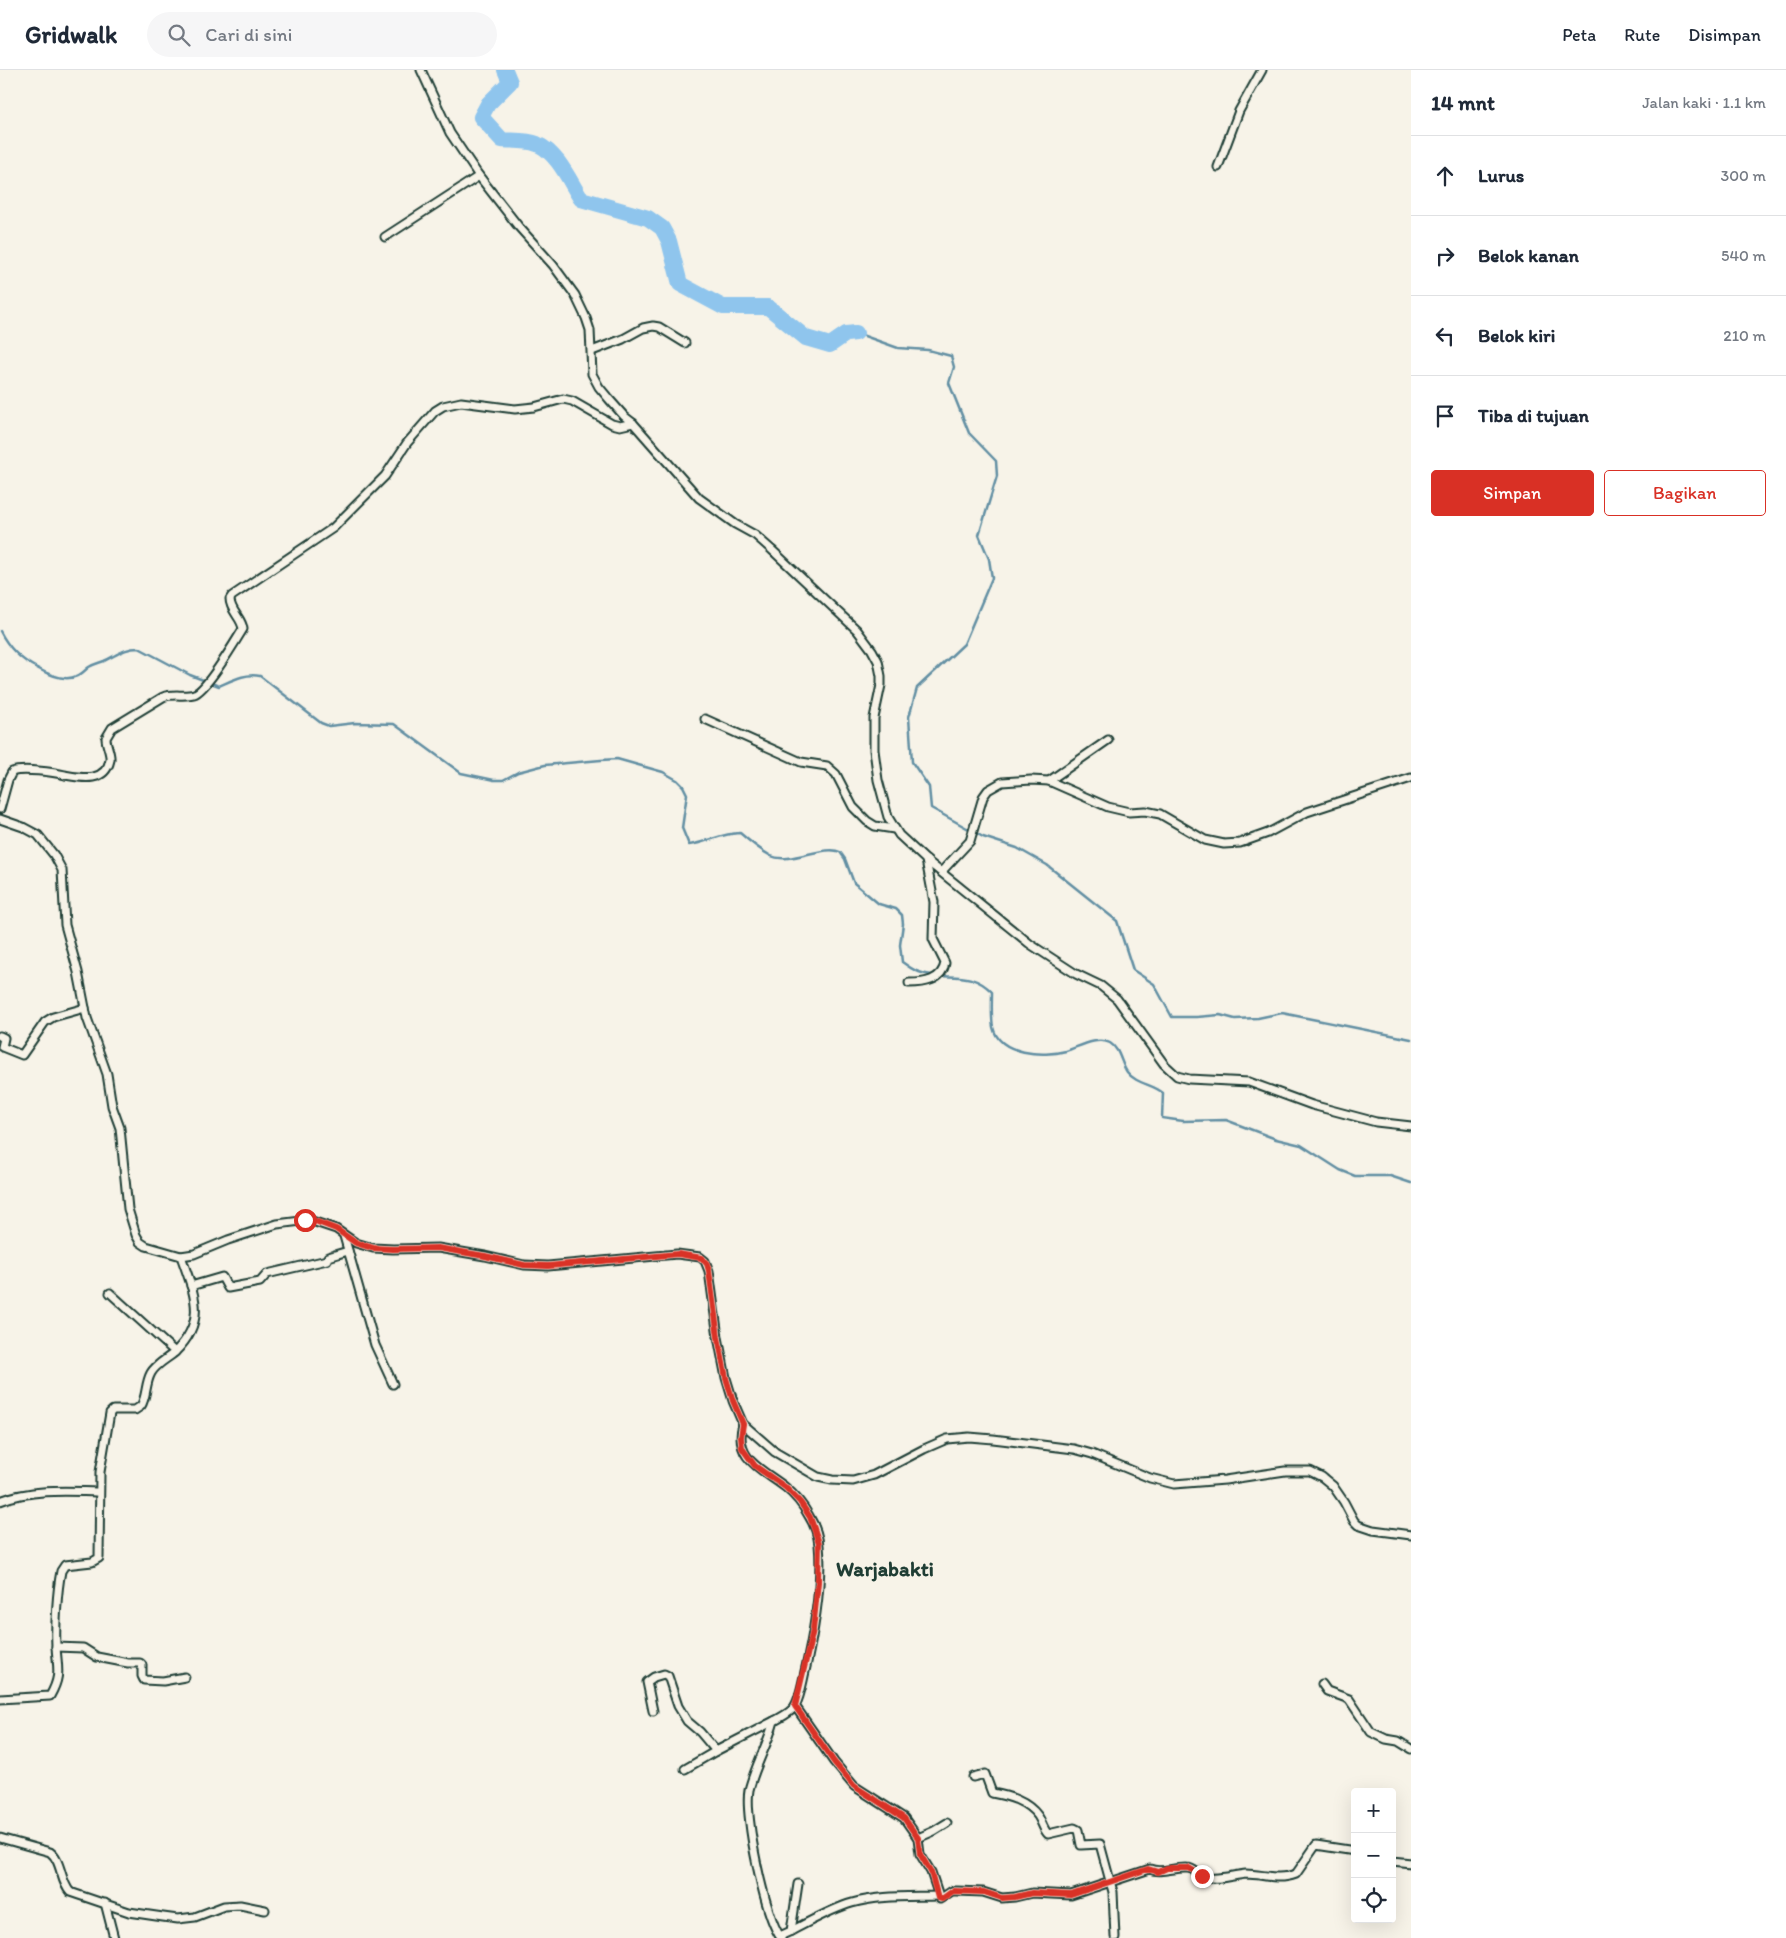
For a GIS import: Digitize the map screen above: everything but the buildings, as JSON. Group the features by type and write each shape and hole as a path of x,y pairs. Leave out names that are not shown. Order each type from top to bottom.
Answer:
{"street":[{"path":"421,70 450,133 479,176 533,244 553,265 574,295 588,324 591,336 592,371 599,388 624,416 633,423 699,498 755,536 772,550 856,630 872,650 878,661 881,676 881,685 874,710 876,770 883,800 894,829 926,860 1030,944 1076,974 1101,986 1117,999 1164,1064 1180,1077 1249,1082 1312,1105 1376,1122 1411,1126"},
{"path":"1218,167 1239,110 1262,70"},
{"path":"385,237 479,176"},
{"path":"592,351 623,339 643,328 653,326 659,327 685,343"},
{"path":"0,809 12,772 28,771 64,774 79,778 98,776 106,770 110,760 106,741 110,731 163,697 172,694 194,694 202,688 211,678 243,629 230,604 232,596 333,528 385,476 406,443 443,406 461,402 514,409 534,407 566,399 612,424 620,426 633,423"},
{"path":"705,719 801,762 827,766 836,774 853,807 867,821 875,826 894,829"},
{"path":"1049,781 1108,740"},
{"path":"942,871 970,841 984,797 994,785 1002,782 1016,780 1049,781 1108,807 1129,812 1145,811 1160,814 1205,840 1224,844 1240,843 1268,833 1307,812 1370,793 1411,778"},
{"path":"0,818 38,835 50,848 59,863 63,882 63,916 78,972 85,1008 107,1074 112,1106 120,1128 125,1192 136,1235 140,1242 146,1246 181,1256 194,1254 228,1240 289,1221 315,1221 336,1229 356,1243 373,1248 438,1248 485,1256 510,1263 536,1266 678,1254 702,1258 707,1264 709,1271 726,1378 743,1424 775,1452 818,1477 853,1481 874,1475 947,1439 969,1437 1062,1446 1092,1454 1142,1475 1174,1484 1304,1470 1317,1474 1333,1486 1358,1525 1410,1537"},
{"path":"909,983 924,983 935,979 945,967 945,961 933,939 934,902 926,860"},
{"path":"0,1036 4,1038 2,1047 22,1055 45,1022 53,1017 85,1008"},
{"path":"344,1236 375,1345 393,1384"},
{"path":"191,1286 222,1278 228,1288 260,1282 267,1274 327,1260 328,1257 348,1251"},
{"path":"0,1699 50,1696 60,1669 56,1647 62,1569 66,1565 92,1562 99,1558 98,1492 110,1413 113,1410 139,1409 144,1402 146,1385 151,1373 185,1341 194,1324 197,1312 181,1256"},
{"path":"110,1293 175,1352"},
{"path":"685,1769 774,1721 795,1706 813,1630 818,1589 819,1543 810,1517 800,1502 785,1487 755,1466 745,1454 741,1442 743,1424"},
{"path":"0,1501 22,1494 62,1490 98,1492"},
{"path":"56,1647 83,1648 97,1658 140,1662 142,1665 142,1677 146,1680 163,1681 185,1677"},
{"path":"653,1711 647,1682 654,1677 665,1674 668,1676 678,1706 687,1721 700,1732 716,1751"},
{"path":"1322,1684 1327,1691 1349,1698 1371,1732 1386,1740 1398,1740 1411,1749"},
{"path":"795,1706 834,1762 854,1786 904,1818 918,1838 920,1854 931,1872 939,1899 942,1899 952,1891 984,1892 1002,1898 1032,1893 1071,1895 1146,1870 1158,1872 1167,1868 1191,1868 1199,1875 1208,1878 1245,1874 1279,1878 1296,1874 1305,1862 1311,1849 1316,1845 1351,1850"},
{"path":"774,1721 749,1791 748,1808 754,1852 763,1893 781,1937 832,1910 863,1900 938,1896"},
{"path":"973,1777 985,1774 992,1793 1007,1795 1029,1806 1039,1817 1048,1834 1074,1828 1078,1830 1082,1845 1100,1844 1113,1892 1115,1937"},
{"path":"918,1838 947,1823"},
{"path":"0,1838 53,1854 68,1890 74,1894 144,1915 178,1918 195,1917 224,1906 240,1905 265,1910"},
{"path":"1396,1861 1411,1863"},
{"path":"792,1931 798,1884"},
{"path":"106,1903 114,1938"}],"waterway":[{"path":"505,70 510,82 488,104 481,117 502,140 529,142 544,148 563,169 581,199 648,218 662,228 669,241 680,284 723,307 768,307 806,338 830,345 846,334 856,333"},
{"path":"856,333 898,348 928,350 951,356 954,367 949,383 969,433 996,461 997,476 979,535 989,559 992,578 964,644 917,688 909,717 912,762 929,787 931,808 983,837 1017,848 1047,865 1117,921 1133,970 1154,984 1172,1017 1220,1015 1235,1019 1258,1018 1282,1013 1411,1039"},
{"path":"0,631 11,648 20,657 46,673 62,678 72,678 91,666 121,652 139,648 190,675 219,686 244,676 260,676 321,723 329,726 355,723 394,724 461,773 503,780 518,772 545,765 617,759 663,772 677,780 687,794 682,828 689,845 740,833 767,854 779,858 797,857 833,850 840,852 845,859 854,883 879,904 896,909 902,915 903,924 900,945 902,962 912,969 929,975 966,978 975,980 983,985 992,992 992,1023 997,1036 1013,1048 1024,1052 1046,1054 1066,1051 1093,1041 1105,1041 1116,1049 1125,1069 1131,1076 1163,1093 1162,1118 1183,1121 1226,1120 1276,1139 1301,1145 1340,1170 1355,1176 1390,1176 1411,1183"}],"district":[{"name":"Warjabakti","path":"885,1568"}],"route":[{"path":"305,1220 315,1221 336,1229 350,1240 373,1248 438,1248 524,1265 548,1266 678,1254 702,1258 707,1264 709,1271 726,1378 743,1424 741,1431 742,1448 755,1466 785,1487 800,1502 810,1517 819,1543 817,1602 813,1630 802,1683 795,1706 834,1762 854,1786 904,1818 918,1838 920,1854 931,1872 938,1898 942,1899 952,1891 984,1892 1002,1898 1032,1893 1071,1895 1088,1891 1148,1869 1158,1872 1167,1868 1189,1868 1194,1869 1202,1876"}]}
